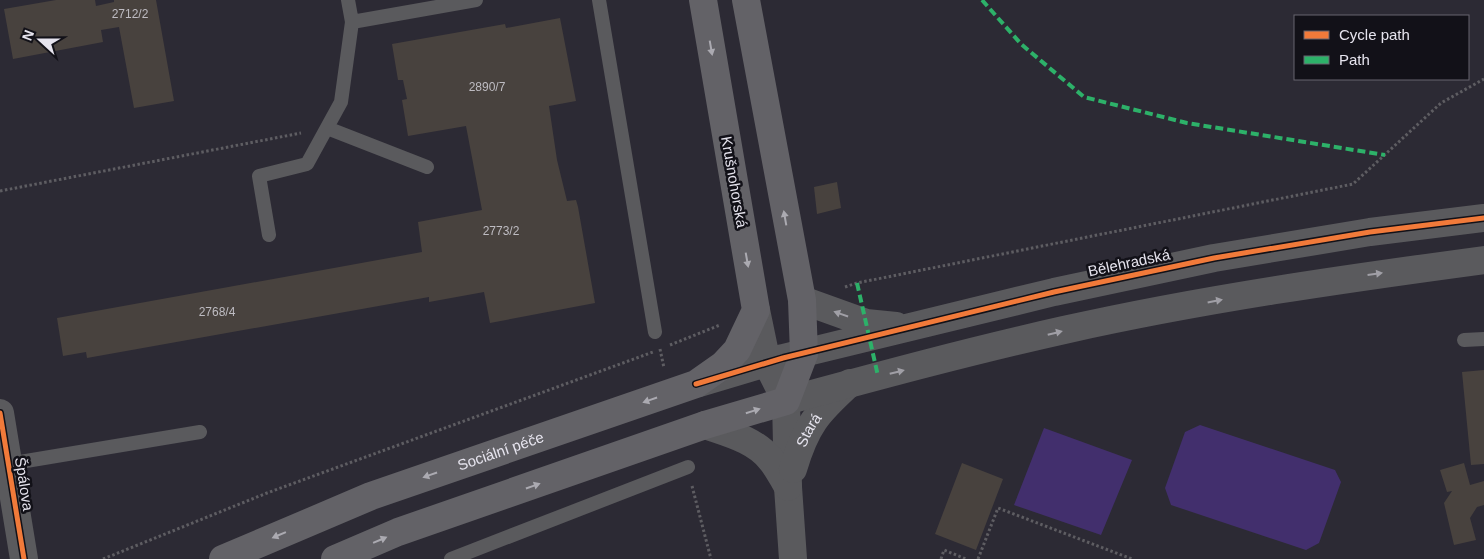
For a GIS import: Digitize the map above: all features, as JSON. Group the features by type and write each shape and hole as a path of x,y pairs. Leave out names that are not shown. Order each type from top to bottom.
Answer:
{"main road":[{"name":"Krušnohorská","path":"703,0 756,310"},
{"path":"334,559 398,532 705,425 786,401 785,358 802,300 746,0"},
{"path":"696,384 724,366 737,350 756,310"},
{"name":"Sociální péče","path":"223,559 371,496 696,384"}],"street":[{"name":"Bělehradská","path":"785,358 905,327 1054,292 1214,258 1370,232 1484,218"},
{"path":"786,401 1083,327 1225,299 1484,260"},
{"name":"Bělehradská","path":"802,300 866,322 905,327"},
{"name":"Krušnohorská","path":"756,310 785,358 786,401"},
{"name":"Sociální péče","path":"696,384 785,358"},
{"name":"Stará","path":"788,488 808,428 825,406 850,384"},
{"name":"Stará","path":"786,401 788,488 793,559"},
{"name":"Špálova","path":"0,413 24,559"},
{"name":"Stará","path":"705,425 741,438 758,447 771,460 788,488"}],"lane":[{"path":"269,235 259,176 307,164 340,102 352,22 348,0"},
{"path":"352,22 476,0"},
{"path":"599,0 655,332"},
{"path":"326,128 427,167"},
{"path":"1464,340 1484,338"},
{"path":"8,464 200,432"},
{"path":"450,559 688,467"}],"path":[{"path":"802,300 857,283 1353,184 1441,103 1484,79"},
{"path":"0,191 326,128"},
{"path":"103,559 268,493 660,350 756,310"},
{"path":"978,559 998,508 1132,559"},
{"path":"941,559 944,550 966,559"}],"shaded area":[{"path":"1200,425 1335,470 1341,482 1319,543 1306,550 1171,505 1165,488 1185,432"},
{"path":"1044,428 1132,460 1101,535 1014,505"}],"building":[{"path":"56,0 95,0 96,6 114,2 114,0 156,0 174,101 134,108 119,27 101,30 103,42 13,59 4,9"},
{"path":"560,18 576,101 549,106 557,160 567,201 576,200 578,207 595,303 490,323 484,292 429,302 429,297 87,358 86,352 63,356 57,318 422,252 418,222 482,210 466,126 408,136 402,100 407,99 403,80 398,80 392,44 505,24 506,28"},
{"path":"837,182 841,208 817,214 814,187"},
{"path":"1484,370 1484,464 1471,465 1462,372"},
{"path":"962,463 1003,479 976,550 935,534"},
{"path":"1464,463 1470,485 1484,481 1484,505 1477,507 1470,518 1476,540 1454,545 1444,503 1452,491 1447,492 1440,470"}],"marked path":[{"path":"982,0 1021,44 1084,97 1187,123 1385,155"},
{"path":"857,283 878,376"}],"cycle path":[{"path":"696,384 783,358 1054,292 1214,258 1370,232 1484,218"},
{"path":"0,413 24,559"}]}
